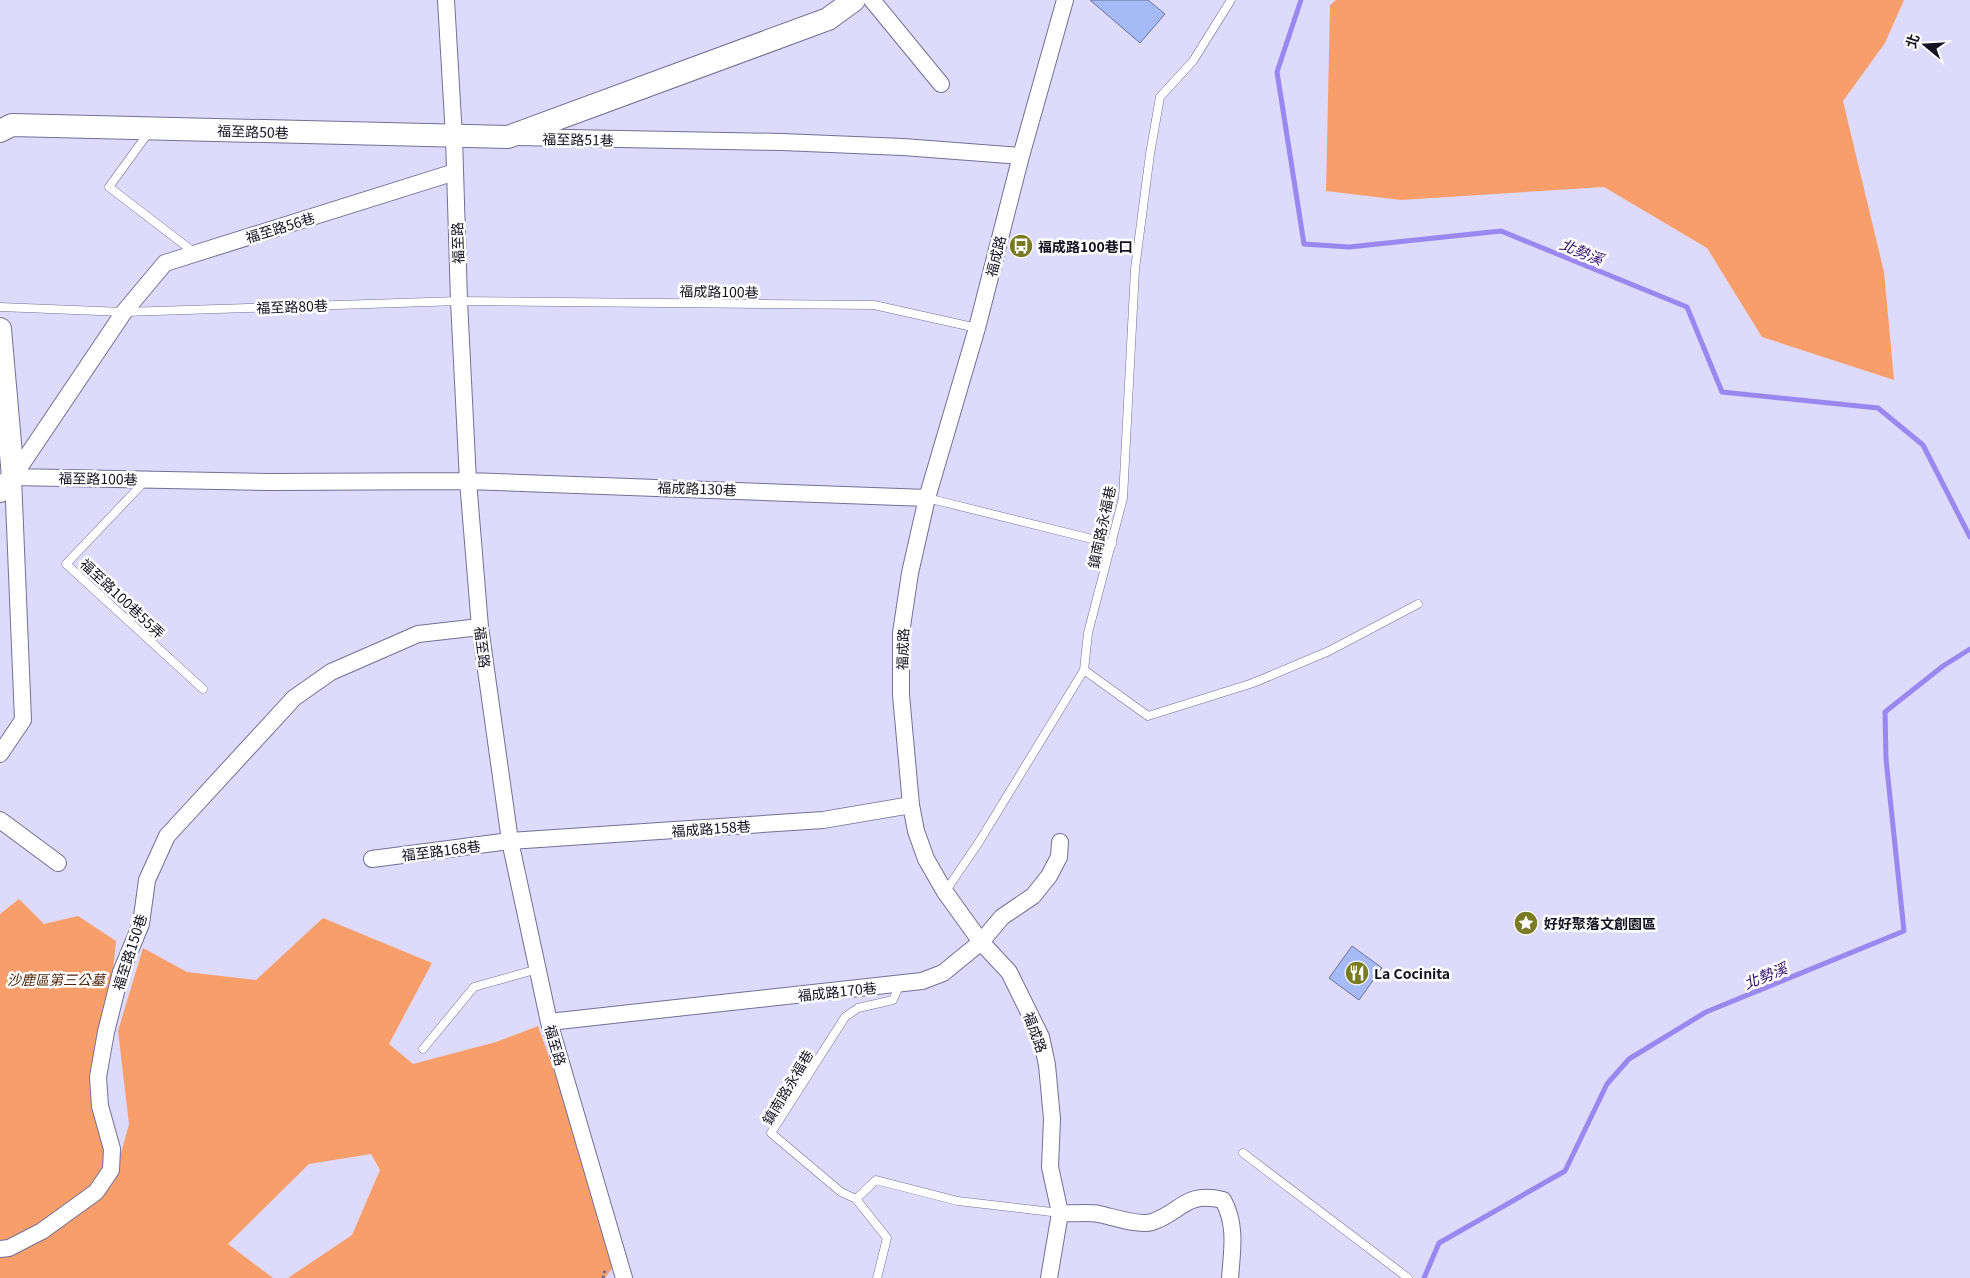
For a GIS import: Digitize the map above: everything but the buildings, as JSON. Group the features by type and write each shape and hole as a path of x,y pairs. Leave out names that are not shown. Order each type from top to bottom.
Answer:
{"street":[{"name":"福至路","path":"446,0 454,137 459,301 468,481 480,627 510,841 549,1022 624,1278"},
{"name":"福至路51巷","path":"508,137 828,19 854,0"},
{"path":"872,0 942,84"},
{"name":"福成路","path":"1049,1278 1060,1213 1050,1166 1052,1119 1047,1065 1041,1037 1009,972 981,942 945,892 926,860 916,831 911,805 901,695 901,633 910,573 927,498 977,328 1021,156 1065,0"},
{"name":"福至路50巷","path":"0,131 12,125 508,137"},
{"name":"福至路51巷","path":"508,137 782,142 903,147 1021,156"},
{"name":"福至路56巷","path":"124,312 165,263 455,172"},
{"path":"6,484 124,312"},
{"path":"0,329 6,484 23,720 0,754"},
{"name":"福至路100巷","path":"6,484 146,479 271,482 468,481"},
{"name":"福成路130巷","path":"468,481 927,498"},
{"name":"福至路150巷","path":"0,1249 9,1248 50,1226 96,1192 111,1170 112,1149 100,1106 98,1076 106,1032 121,972 141,924 147,880 167,836 294,698 331,672 418,634 480,627"},
{"name":"福成路158巷","path":"510,841 823,820 911,805"},
{"path":"0,820 58,863"},
{"name":"福至路168巷","path":"372,859 510,841"},
{"name":"福成路170巷","path":"549,1022 922,981 943,973 981,942 1002,917 1033,896 1049,876 1059,857 1060,842"},
{"path":"1060,1213 1098,1214 1123,1220 1151,1222 1186,1201 1209,1197 1223,1200 1228,1209 1232,1230 1230,1278"}],"lane":[{"name":"鎮南路永福巷","path":"945,892 1084,670 1088,633 1123,498 1135,269 1150,154 1160,97 1193,61 1231,0"},
{"path":"151,128 109,187 196,253"},
{"name":"福成路100巷","path":"459,301 874,304 977,328"},
{"name":"福至路80巷","path":"0,307 124,312 459,301"},
{"name":"福至路100巷55弄","path":"146,479 66,564 203,689"},
{"path":"927,498 1112,544"},
{"path":"1084,670 1148,716 1253,683 1329,651 1418,604"},
{"path":"423,1049 474,988 538,969"},
{"name":"鎮南路永福巷","path":"856,1199 840,1192 771,1133 845,1017 858,1008 893,1000 900,984"},
{"path":"1244,1154 1408,1278"},
{"path":"877,1278 886,1238 856,1199 876,1180 958,1201 1060,1213"}],"green space":[{"path":"1336,0 1904,0 1885,43 1843,101 1884,272 1894,380 1762,337 1707,248 1604,187 1401,200 1326,191 1330,5"},
{"name":"沙鹿區第三公墓","path":"19,899 44,924 78,916 116,941 104,1056 112,1148 102,1177 121,1153 129,1124 118,1031 143,948 187,972 256,980 323,918 432,963 389,1044 413,1064 496,1042 538,1026 620,1258 605,1278 288,1278 352,1235 380,1170 371,1154 309,1164 228,1244 273,1278 0,1278 0,914"}],"waterway":[{"name":"北勢溪","path":"1301,0 1277,72 1304,244 1349,247 1501,231 1687,307 1722,392 1878,408 1923,445 1970,537"},
{"name":"北勢溪","path":"1424,1278 1439,1243 1565,1171 1607,1084 1629,1059 1706,1012 1904,931 1886,759 1885,712 1943,666 1970,649"}],"place":[{"name":"福成路100巷口","path":"1021,246"},
{"name":"好好聚落文創園區","path":"1526,923"},
{"name":"La Cocinita","path":"1357,973"}]}
